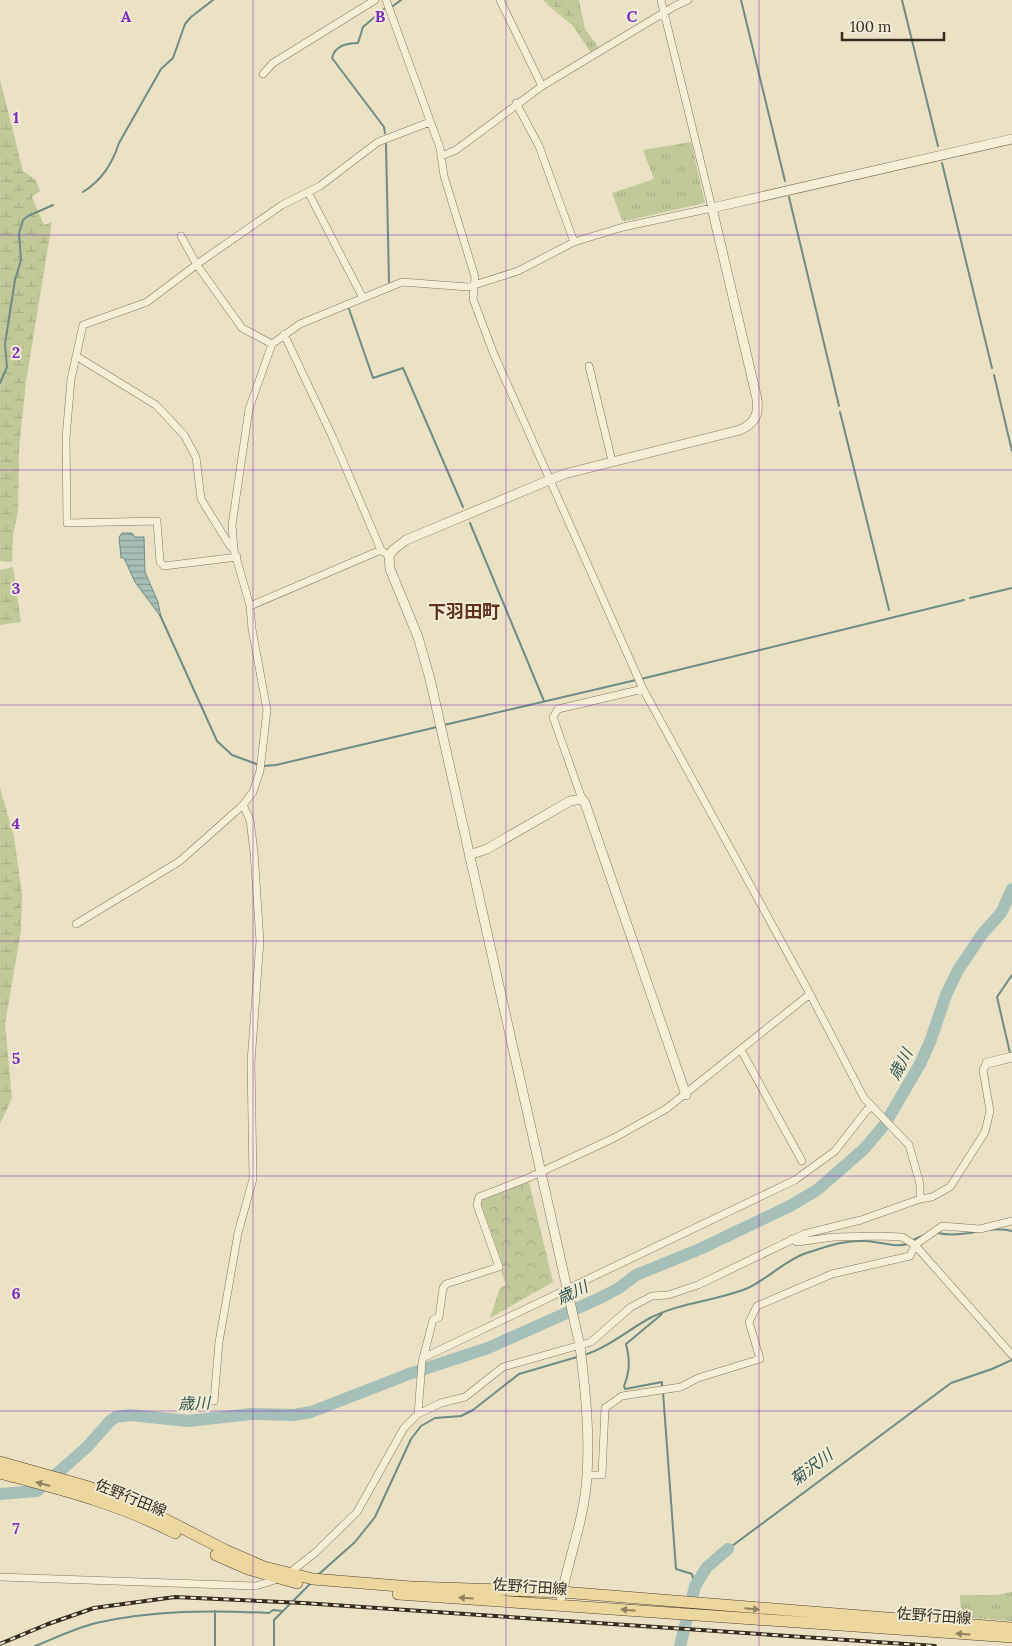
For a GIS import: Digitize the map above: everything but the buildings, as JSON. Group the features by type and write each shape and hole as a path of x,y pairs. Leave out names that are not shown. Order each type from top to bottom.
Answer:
{"main road":[{"path":"0,1462 32,1471 69,1486"},
{"path":"0,1473 69,1486"},
{"name":"佐野行田線","path":"69,1486 141,1515 219,1556 331,1589 559,1604 678,1608 1012,1637"},
{"name":"佐野行田線","path":"283,1576 392,1586 562,1592 678,1608"},
{"name":"佐野行田線","path":"704,1610 1012,1628"}],"street":[{"path":"263,74 273,63 375,0"},
{"path":"386,0 441,156 446,184 474,272 473,299 493,352 549,479 640,682 810,994 864,1098 901,1134 912,1152 920,1184 920,1199"},
{"path":"500,0 542,86"},
{"path":"559,1604 578,1530 587,1475 586,1396 579,1344 440,722 421,646 392,577 389,556 393,550 406,540 549,479 612,461 740,430 755,420 758,410 757,399 660,0"},
{"path":"441,156 456,150 516,103 542,86 664,12 688,0"},
{"path":"516,103 539,146 574,242"},
{"path":"237,558 164,566 160,562 157,520 67,523 66,438 71,379 83,325 147,302 282,205 308,192 378,142 430,122"},
{"path":"76,924 180,861 243,805 253,792 262,760 267,710 252,629 250,606 234,549 232,525 249,410 272,344 300,324 402,282 468,287 518,271 574,242 622,227 1012,139"},
{"path":"308,192 363,298"},
{"path":"181,236 197,265 242,328 272,344"},
{"path":"284,334 333,438 381,550 389,556"},
{"path":"76,356 156,405 184,435 196,457 201,499 230,546 234,549"},
{"path":"589,366 612,461"},
{"path":"250,606 381,550"},
{"path":"640,682 558,709 553,717 582,799 588,809 686,1095"},
{"path":"469,855 487,849 570,801 582,799"},
{"path":"214,1401 219,1342 238,1232 252,1179 251,1062 260,941 250,820 243,805"},
{"path":"418,1414 423,1360 433,1320 439,1317 442,1288 446,1284 500,1267 477,1205 478,1199 614,1138 666,1109 686,1095 810,994"},
{"path":"741,1050 802,1161"},
{"path":"0,1577 256,1586 283,1576 315,1553 357,1512 404,1428 418,1414 441,1403 465,1397 503,1367 591,1342 630,1307 652,1296 668,1295 698,1285 792,1239 861,1220 920,1199 937,1196 950,1188 986,1132 990,1111 983,1070 987,1063 1012,1057"},
{"path":"423,1360 808,1173 835,1150 872,1106"},
{"path":"912,1243 942,1226 980,1228 1012,1221"},
{"path":"792,1239 797,1242 834,1237 902,1237 912,1243 1012,1355"},
{"path":"587,1475 602,1475 605,1408 622,1396 681,1387 698,1378 760,1359 749,1322 757,1306 832,1274 910,1256 912,1243"}],"green space":[{"path":"542,0 576,23 580,18 575,0 579,0 585,29 599,48 591,53 573,26"},
{"path":"543,0 575,0 580,18 576,23"},
{"path":"0,80 23,171 36,180 40,191 32,197 44,225 52,222 26,382 19,449 18,512 13,535 12,562 0,561"},
{"path":"691,142 705,203 625,221 622,220 612,193 654,179 643,150"},
{"path":"13,567 21,622 0,625 0,570"},
{"path":"0,788 14,837 22,894 21,930 5,1024 12,1098 0,1124"},
{"path":"529,1182 553,1282 490,1318 500,1288 506,1285 501,1270 504,1268 481,1204 483,1199"},
{"path":"1012,1592 1012,1621 961,1617 960,1595 996,1595"}],"water":[{"path":"122,533 132,533 135,537 144,537 145,572 158,602 161,617 135,582 124,558 121,558 119,537"}],"waterway":[{"path":"83,192 96,182 110,165 119,143 161,69 173,58 185,24 213,0"},
{"path":"393,6 401,0"},
{"path":"741,0 785,181"},
{"path":"902,0 938,146"},
{"path":"384,9 363,27 358,43 346,44 339,48 332,58 384,127 385,133"},
{"path":"386,144 389,282"},
{"path":"942,163 992,368"},
{"path":"789,197 839,406"},
{"path":"0,383 7,367 5,344 15,280 21,260 19,233 23,220 53,205"},
{"path":"349,309 373,378 403,368 463,507"},
{"path":"994,375 1012,451"},
{"path":"840,412 889,610"},
{"path":"470,523 544,701"},
{"path":"970,598 1012,588"},
{"path":"641,679 964,600"},
{"path":"160,615 217,741 232,755 259,765"},
{"path":"444,725 636,680"},
{"path":"263,766 276,765 437,727"},
{"name":"歳川","path":"0,1494 37,1491 87,1447 110,1421 116,1417 130,1415 188,1421 251,1414 294,1415 311,1412 409,1374 488,1348 600,1298 619,1288 636,1275 700,1249 790,1206 817,1190 864,1149 885,1124 920,1064 930,1042 946,995 958,970 983,933 1001,913 1012,889"},
{"path":"1010,1053 997,997 1012,975"},
{"path":"938,1233 957,1234 994,1230 1012,1231"},
{"path":"913,1240 931,1232"},
{"path":"584,1355 602,1348 650,1318 674,1308 748,1288 791,1260 806,1253 835,1244 857,1241 899,1245 909,1243"},
{"path":"662,1314 626,1344 629,1365 624,1386 625,1389 662,1382 662,1388"},
{"path":"319,1574 355,1542 375,1517 411,1439 421,1426 435,1418 461,1416 473,1410 519,1374 577,1357"},
{"name":"菊沢川","path":"728,1549 951,1383 1012,1360"},
{"path":"663,1392 676,1569 692,1574 695,1586"},
{"name":"菊沢川","path":"680,1646 695,1586 707,1567 728,1549"},
{"path":"274,1646 274,1620 311,1583"},
{"path":"35,1646 88,1625 139,1616 182,1612 226,1611 269,1613 273,1610 282,1611"},
{"path":"215,1611 215,1646"}],"railway":[{"path":"0,1644 48,1624 94,1608 175,1597 303,1603 935,1646"}],"district":[{"name":"下羽田町","path":"464,612"}]}
